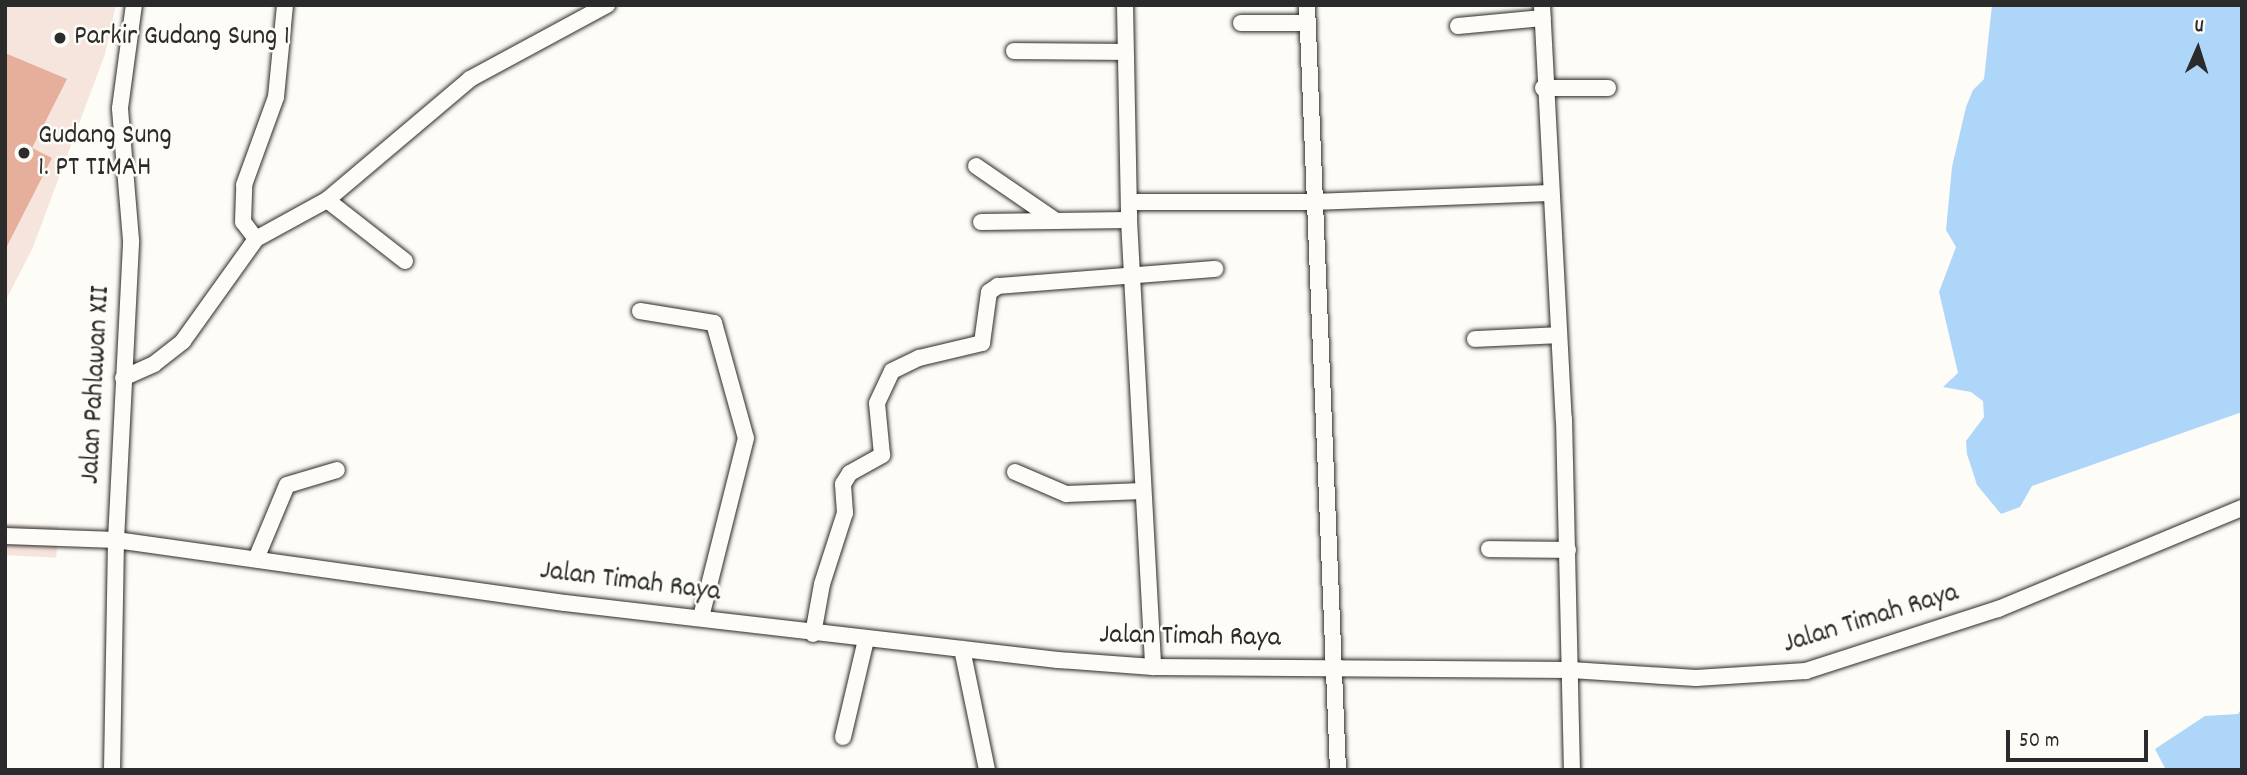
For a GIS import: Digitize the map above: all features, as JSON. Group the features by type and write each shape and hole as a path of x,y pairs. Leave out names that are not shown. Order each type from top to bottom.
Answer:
{"street":[{"name":"Jalan Pahlawan XII","path":"112,770 116,540 131,240 120,108 134,5"},
{"path":"256,239 243,222 244,185 276,97 285,5"},
{"path":"123,378 154,364 183,341 256,239 327,200 470,79 607,5"},
{"path":"1125,5 1129,220 1153,667"},
{"path":"1307,5 1338,770"},
{"path":"1458,26 1543,12 1543,88 1559,335 1568,550 1572,770"},
{"path":"1241,23 1307,23"},
{"path":"1014,51 1125,52"},
{"path":"1543,88 1608,88"},
{"path":"976,166 1056,221"},
{"path":"1129,202 1313,202 1550,192"},
{"path":"327,200 405,261"},
{"path":"981,222 1129,220"},
{"path":"813,634 822,584 845,516 843,484 850,473 882,456 877,403 892,371 919,358 982,343 988,295 994,288 1132,272 1215,269"},
{"path":"640,311 714,323 746,438 701,617"},
{"path":"1475,339 1559,335"},
{"path":"256,559 287,485 337,470"},
{"path":"1015,472 1066,494 1143,491"},
{"name":"Jalan Timah Raya","path":"5,536 116,540 813,634 1153,667 1333,665 1571,670 1696,678 1806,671 1998,608 2242,508"},
{"path":"1489,549 1568,550"},
{"path":"843,737 866,640"},
{"path":"962,649 987,770"}],"shaded area":[{"path":"5,5 116,5 105,54 33,247 5,302"},
{"path":"5,524 58,527 56,558 5,555"}],"water":[{"path":"1992,5 2242,5 2242,412 2032,486 2020,507 2001,514 1977,485 1967,454 1966,441 1984,417 1983,401 1971,392 1943,387 1958,373 1939,292 1956,247 1946,230 1952,167 1966,107 1973,90 1984,79"},
{"path":"2242,708 2242,770 2166,770 2155,749 2205,716 2238,714"}],"building":[{"name":"Gudang Sung 1. PT TIMAH","path":"5,53 67,79 32,148 52,158 5,250"}],"place":[{"name":"Parkir Gudang Sung 1","path":"60,38"},
{"name":"Gudang Sung 1. PT TIMAH","path":"24,153"}]}
